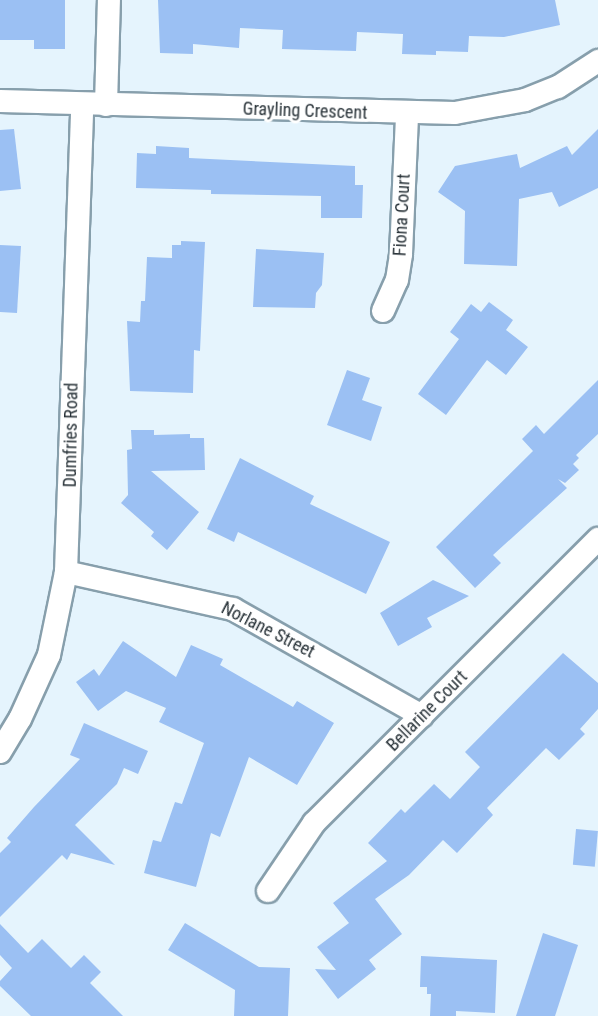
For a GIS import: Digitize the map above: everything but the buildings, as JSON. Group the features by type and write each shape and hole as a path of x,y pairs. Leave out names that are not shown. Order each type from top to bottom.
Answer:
{"street":[{"path":"106,105 109,0"},
{"name":"Grayling Crescent","path":"0,101 407,115 455,113 525,100 558,87 598,61"},
{"name":"Dumfries Road","path":"0,752 20,719 49,655 66,572 82,104"},
{"name":"Fiona Court","path":"383,311 397,280 401,254 407,115"},
{"name":"Bellarine Court","path":"268,891 315,823 598,539"},
{"name":"Norlane Street","path":"66,572 233,609 422,716"}]}
